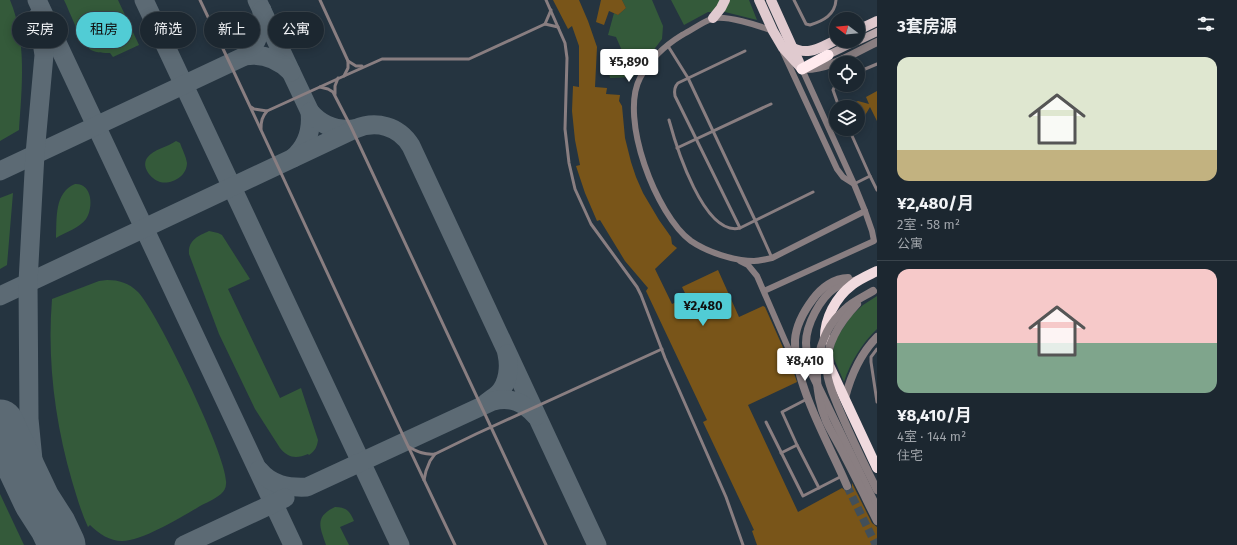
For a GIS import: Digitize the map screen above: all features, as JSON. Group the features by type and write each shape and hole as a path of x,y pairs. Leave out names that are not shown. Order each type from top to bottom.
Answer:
{"highway":[{"path":"802,69 828,55"},
{"path":"877,271 852,284 837,301 827,323 825,334 829,365 877,468"}],"main road":[{"path":"712,18 725,0"},
{"path":"759,0 773,31 783,48 802,69"},
{"path":"771,0 802,69"},
{"path":"865,27 877,21"},
{"path":"773,31 785,43 804,52 829,43"},
{"path":"865,38 877,32"},
{"path":"828,55 843,48"}],"street":[{"path":"803,383 764,291 753,270 743,263 705,248 690,240 666,212 655,192 645,168 637,133 634,97 640,79 651,61 662,48 712,18 733,19 773,31 837,169 843,177 854,184"},
{"path":"877,42 825,66 812,69 802,69 854,184 865,211 877,248"},
{"path":"731,258 756,261 772,258 865,211"},
{"path":"764,291 874,241"},
{"path":"847,486 808,398 796,357 795,339 798,325 804,311 823,288 834,281 844,278 861,279"},
{"path":"861,279 844,283 834,288 820,305 812,318 807,331 806,344 809,361 816,381 877,508"},
{"path":"875,290 846,316 836,330 830,344 827,358 827,372 842,418 877,490"},
{"path":"875,290 854,301 844,309 833,322 826,334 820,351 817,370 821,406 827,422 877,521"},
{"path":"845,398 851,376 870,344 877,337"}],"lane":[{"path":"200,0 455,545"},
{"path":"320,0 348,61 348,68 344,76"},
{"path":"546,0 565,43 567,58 565,129 569,163 575,189 592,224 637,287 726,497 743,545"},
{"path":"794,0 806,24 810,25 829,17 834,10 836,0"},
{"path":"545,24 551,10"},
{"path":"261,130 263,116 267,111 344,76 362,66 382,59 469,59 545,24 558,27"},
{"path":"667,45 688,78 772,258"},
{"path":"740,228 674,93 676,86 688,78 745,51"},
{"path":"348,61 356,66 362,66"},
{"path":"865,69 877,64"},
{"path":"338,78 335,86 336,95 546,545"},
{"path":"320,86 328,89 336,95"},
{"path":"677,148 771,104"},
{"path":"250,107 267,111"},
{"path":"668,120 686,173 712,216 724,227 734,230 740,228 812,192"},
{"path":"852,136 877,190"},
{"path":"854,184 870,176"},
{"path":"408,447 427,455 435,454 662,349"},
{"path":"877,349 871,357 877,402"},
{"path":"808,398 782,412 819,488"},
{"path":"766,422 803,496 843,476"},
{"path":"781,453 797,445"},
{"path":"424,480 430,461 435,454"}],"green space":[{"path":"0,0 10,0 14,12 12,12 12,48 21,48 22,81 19,130 0,141"},
{"path":"64,0 118,0 124,12 76,12 76,26"},
{"path":"622,0 652,0 663,26 662,39 633,77 610,78 607,64 623,53 616,37 608,35 614,13 618,15 626,8"},
{"path":"671,0 749,0 757,20 725,12 708,12 684,25"},
{"path":"132,30 139,45 113,57 110,53 91,50 89,48 132,48"},
{"path":"176,141 180,143 185,155 187,163 186,168 182,176 174,181 165,183 160,182 150,175 146,169 145,161 153,152"},
{"path":"75,184 85,187 88,191 91,202 89,214 80,225 56,238 57,214 60,200 63,193"},
{"path":"13,193 7,265 0,269 0,198"},
{"path":"209,231 222,235 250,279 228,289 280,398 301,388 318,440 315,449 309,455 292,457 280,448 255,409 219,334 189,254 190,245 194,239"},
{"path":"107,280 124,283 135,289 147,304 160,326 205,418 224,470 226,484 224,491 219,496 173,522 151,533 122,541 113,540 105,536 90,525 88,527 79,504 66,459 57,414 52,368 52,299 99,281"},
{"path":"877,296 877,329 857,354 844,382 832,354 836,339 851,316 863,305"},
{"path":"0,494 24,545 0,545"},
{"path":"335,507 347,510 354,521 340,527 349,545 326,545 320,523 324,515"}],"building":[{"path":"553,0 579,0 597,47 595,87 607,88 606,94 620,95 619,101 622,106 625,138 636,177 643,193 671,237 672,244 677,248 655,269 672,304 687,297 682,287 718,270 739,317 763,306 765,307 797,382 748,405 798,512 842,488 846,491 850,491 852,483 872,523 877,527 877,545 757,545 752,531 754,530 703,422 707,420 646,291 648,288 625,261 600,220 597,221 585,193 576,166 580,165 575,140 572,111 573,86 579,87 579,46 572,26 568,29"},
{"path":"601,0 622,0 626,8 618,15 609,11 604,25 596,22"},
{"path":"877,91 877,121 870,107 865,115 865,103 869,104 866,97"}],"taxiway":[{"path":"37,0 293,545"},
{"path":"144,0 400,545"},
{"path":"257,0 310,112 308,137 302,148 293,158"},
{"path":"245,56 250,51 259,35 262,23 262,10"},
{"path":"37,501 29,419 28,282 35,154 44,55 43,48"},
{"path":"0,171 245,56 258,55 270,58 286,67 291,72"},
{"path":"310,112 314,117 329,126 341,129 354,129"},
{"path":"0,296 355,129 371,125 379,125 394,129 406,139 411,146 597,545"},
{"path":"486,403 499,393 504,385 508,369 507,354"},
{"path":"259,470 274,482 293,487 307,487 493,401 506,399 517,402 527,407 536,416"},
{"path":"184,545 285,498"},
{"path":"53,526 67,545"}],"runway":[{"path":"0,423 37,501 53,526 62,545"}],"tunnel":[{"path":"847,486 876,545"}]}
